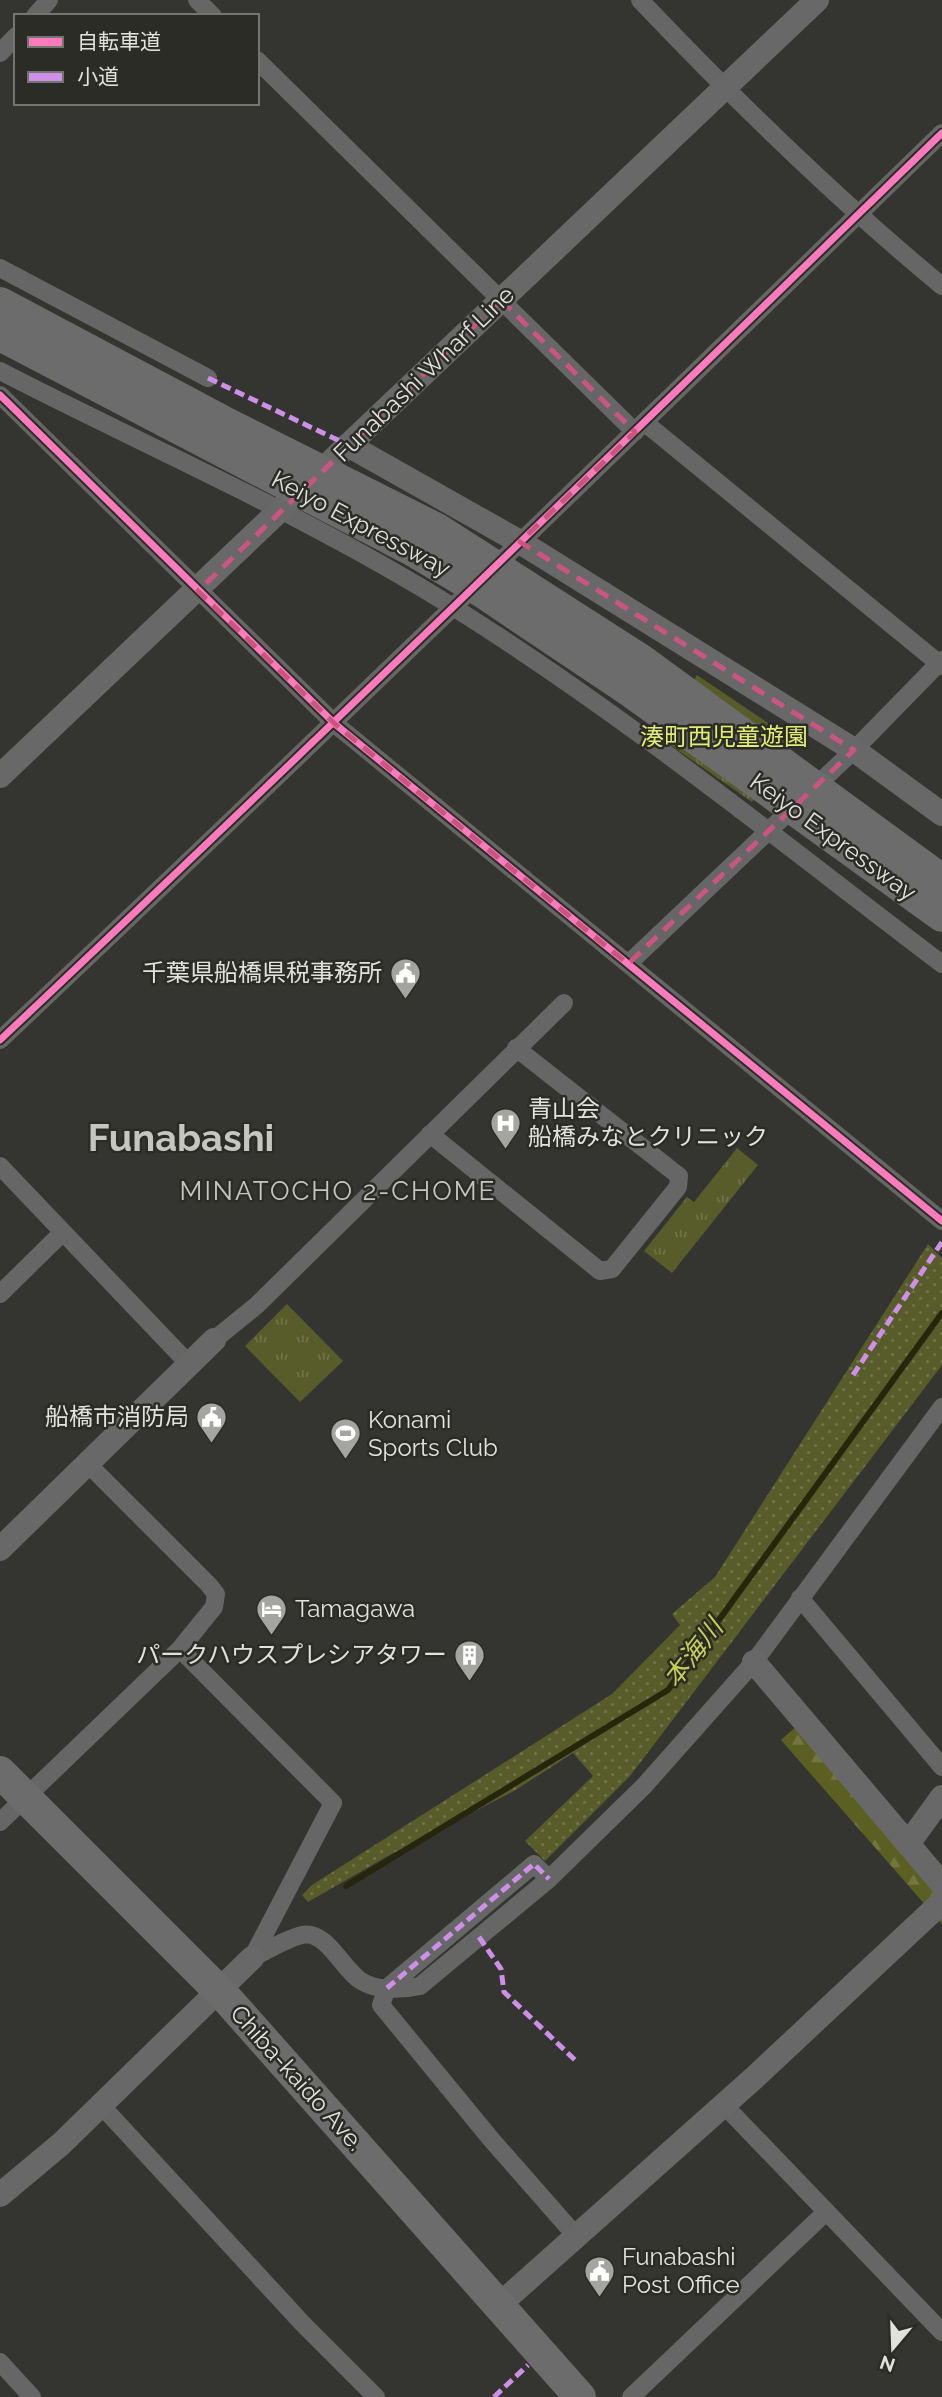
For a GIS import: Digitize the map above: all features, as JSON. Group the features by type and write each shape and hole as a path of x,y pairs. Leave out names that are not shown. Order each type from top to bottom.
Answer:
{"highway":[{"name":"Keiyo Expressway","path":"0,303 222,421 437,529 641,660 942,880"},
{"name":"Keiyo Expressway","path":"0,335 412,550 481,591 630,691 942,916"},
{"name":"Chiba-kaido Ave.","path":"0,1772 218,1990 580,2397"}],"street":[{"path":"37,14 49,0"},
{"path":"197,0 211,14"},
{"path":"640,0 724,88 857,216 942,286"},
{"name":"Funabashi Wharf Line","path":"0,776 198,591 817,0"},
{"path":"0,54 14,38"},
{"path":"259,62 501,300 640,427 941,663 628,964"},
{"path":"0,1040 335,724 452,606 942,133"},
{"path":"0,268 208,378"},
{"path":"0,371 281,510 452,606 655,743 942,964"},
{"path":"0,395 335,724 942,1221"},
{"path":"348,445 520,542 853,750 942,814"},
{"path":"0,1549 188,1363 257,1305 564,1003"},
{"path":"430,1134 600,1271 612,1269 678,1187 679,1176 516,1048"},
{"path":"0,1166 188,1363"},
{"path":"0,1294 63,1232"},
{"path":"576,2236 490,2138 380,2005 387,1988 534,1864 549,1880 644,1786 754,1662 942,1407"},
{"path":"0,1822 180,1649 214,1606 216,1594 87,1463"},
{"path":"800,1598 942,1767"},
{"path":"180,1649 333,1803 252,1958"},
{"path":"754,1662 942,1884"},
{"path":"908,1844 942,1797"},
{"path":"499,2305 724,2105 942,1902"},
{"path":"0,2195 61,2144 252,1958 301,1935 311,1935 321,1940 361,1981 387,1988"},
{"path":"100,2104 285,2305 376,2397"},
{"path":"724,2105 942,2332"},
{"path":"631,2397 826,2211"},
{"path":"0,2362 32,2397"}],"highlighted area":[{"path":"501,300 635,432 520,542 854,750 628,964 335,724 198,591"}],"green space":[{"name":"湊町西児童遊園","path":"697,675 793,740 752,802 656,735"},
{"path":"737,1148 758,1165 672,1273 644,1251 687,1197 694,1202"},
{"path":"928,1244 942,1258 942,1365 630,1776 545,1861 525,1841 593,1776 573,1753 514,1791 386,1857 308,1902 302,1895 312,1885 612,1694 680,1625 672,1614 715,1577"},
{"path":"287,1304 343,1361 300,1402 245,1346"},
{"path":"798,1725 942,1897 942,1924 781,1740"}],"waterway":[{"name":"本海川","path":"346,1886 668,1690 942,1313"}],"marked path":[{"path":"208,378 348,445"},
{"path":"853,1375 942,1242"},
{"path":"387,1988 534,1864 549,1879"},
{"path":"479,1937 501,1969 504,1992 576,2061"},
{"path":"494,2397 528,2365"}],"cycle path":[{"path":"0,1040 355,702 942,133"},
{"path":"0,395 335,724 942,1221"}],"place":[{"name":"千葉県船橋県税事務所","path":"405,1000"},
{"name":"青山会 船橋みなとクリニック","path":"505,1150"},
{"name":"船橋市消防局","path":"212,1444"},
{"name":"Konami Sports Club","path":"345,1461"},
{"name":"Tamagawa","path":"272,1636"},
{"name":"パークハウスプレシアタワー","path":"470,1682"},
{"name":"Funabashi Post Office","path":"599,2298"}],"district":[{"name":"Funabashi","path":"181,1138"},
{"name":"MINATOCHO 2-CHOME","path":"338,1191"}]}
